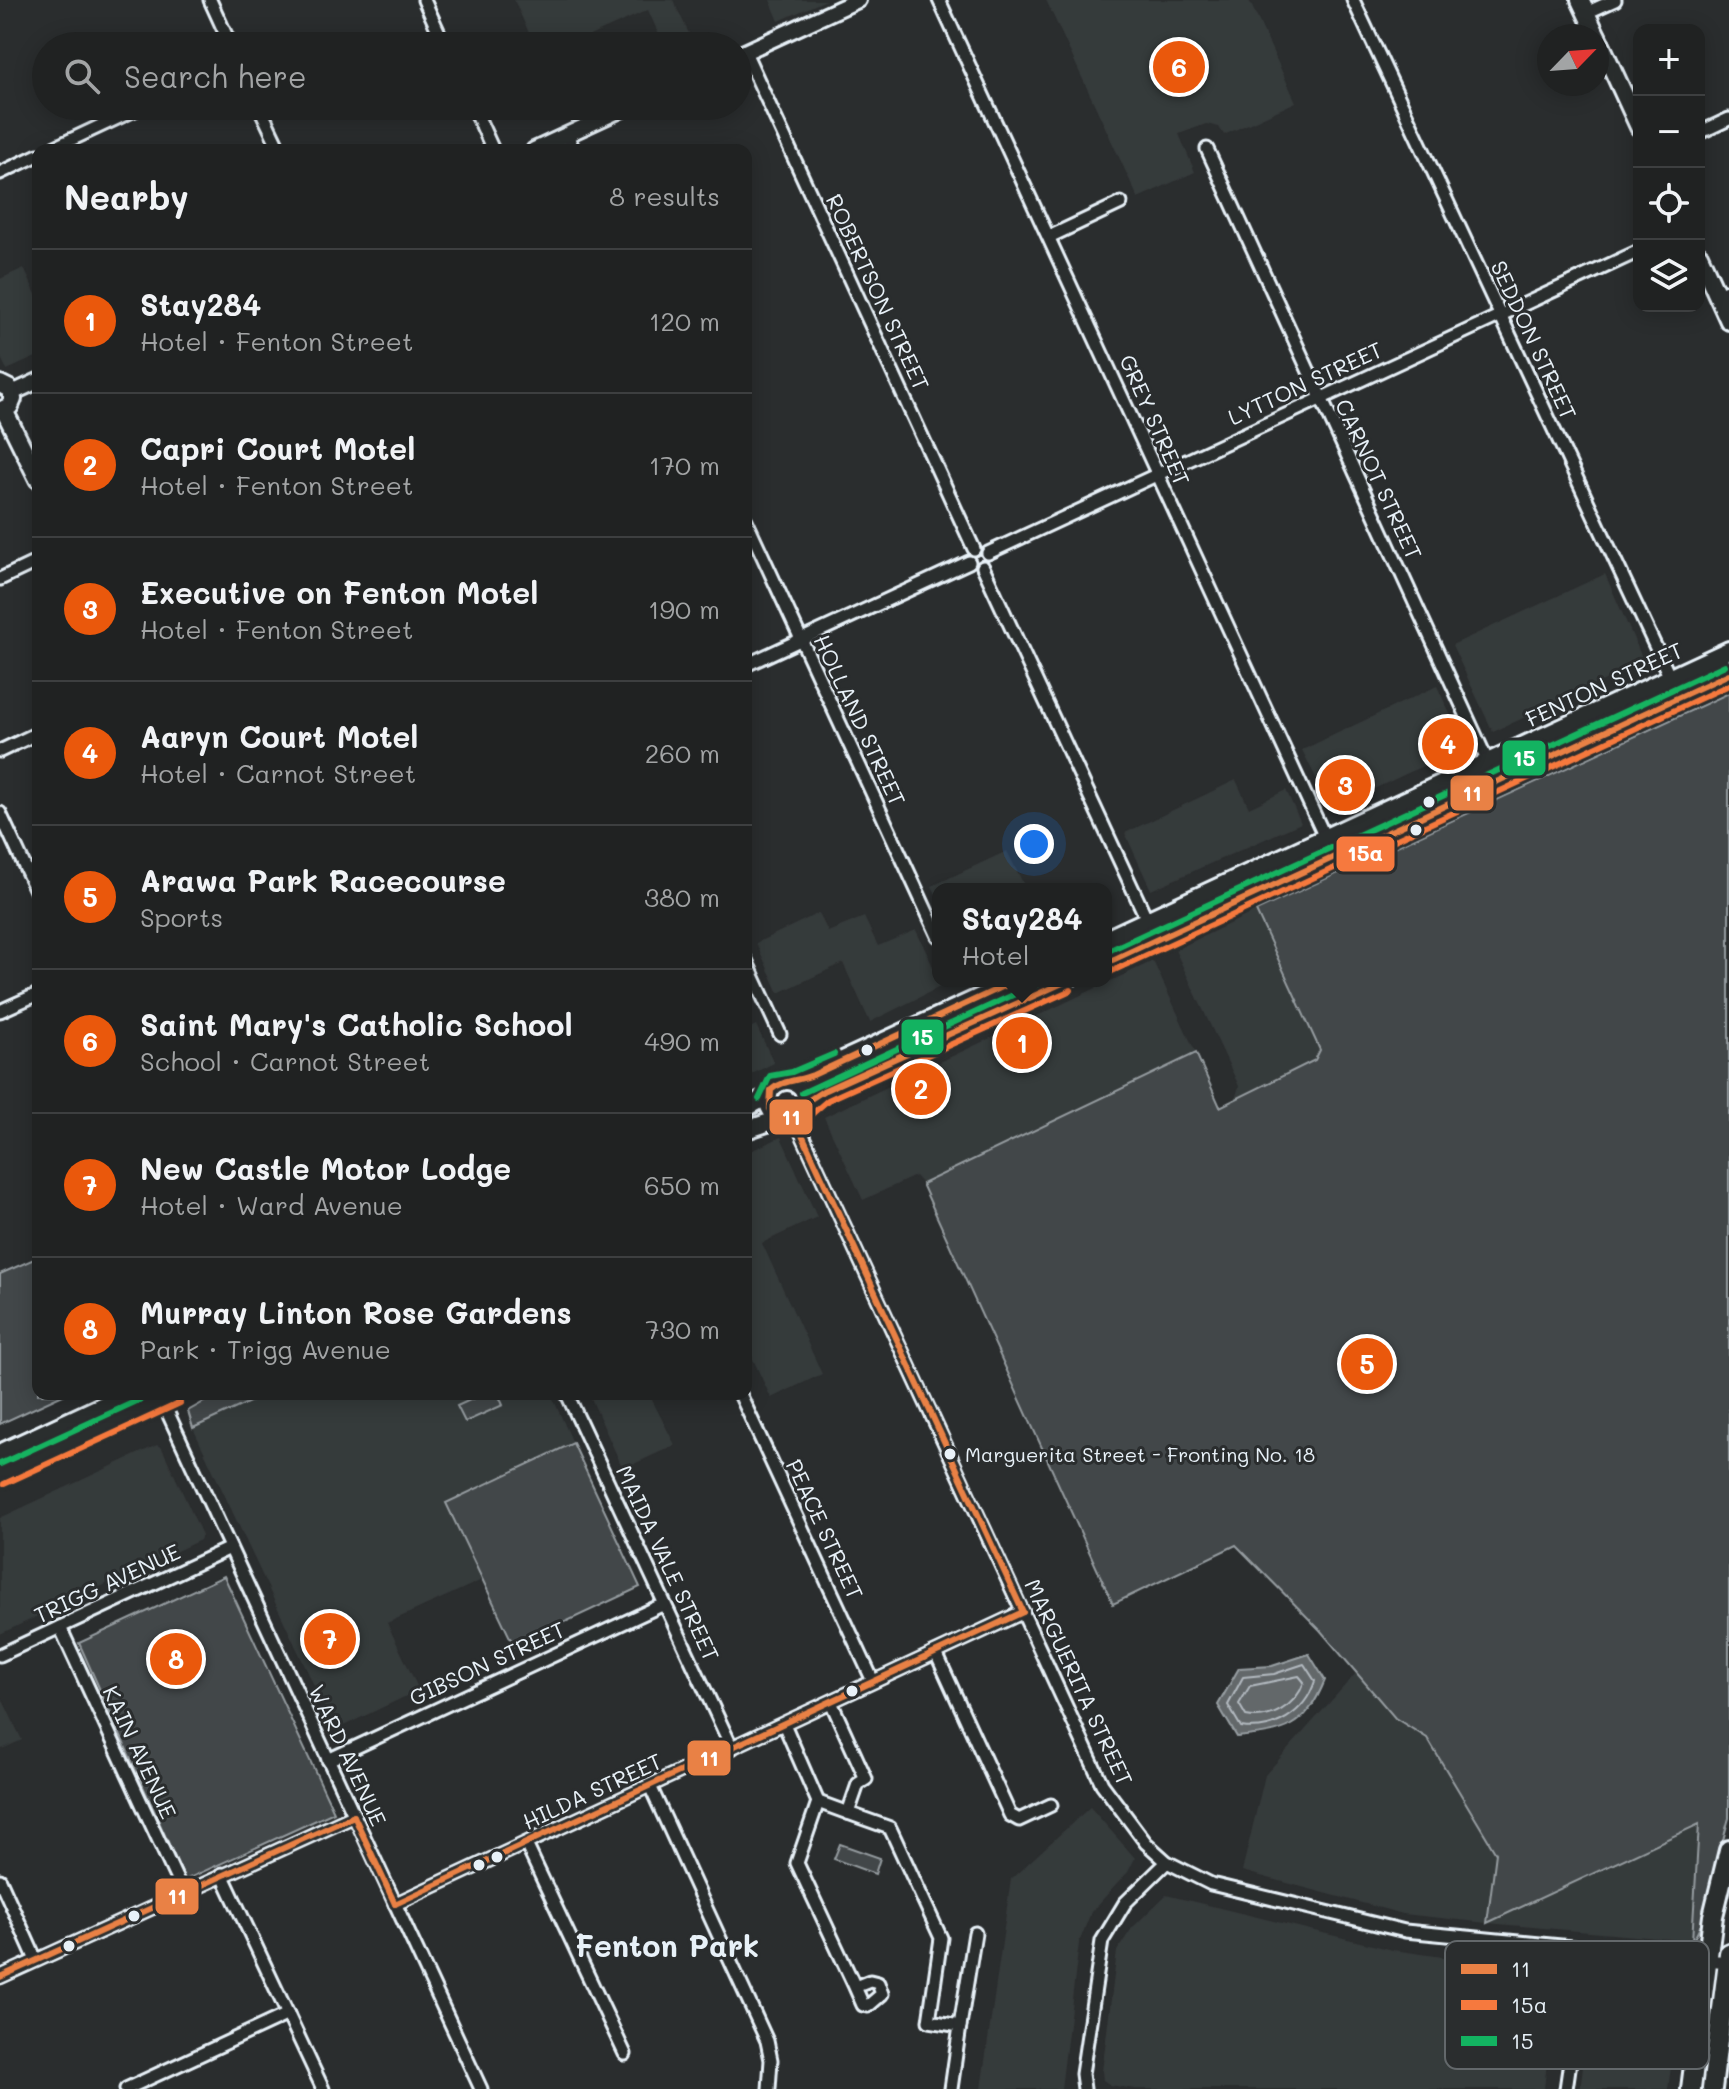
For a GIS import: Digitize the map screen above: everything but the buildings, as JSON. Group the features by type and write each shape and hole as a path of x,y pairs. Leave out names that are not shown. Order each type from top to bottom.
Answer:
{"main road":[{"path":"1609,62 1633,114"},
{"path":"1705,264 1723,292 1729,321"},
{"path":"6,388 12,403 2,410 32,468"},
{"name":"FENTON STREET","path":"1112,936 1729,650"},
{"name":"FENTON STREET","path":"1112,960 1729,674"},
{"path":"752,1105 768,1096 775,1085 795,1082 1002,987"},
{"path":"752,1128 788,1118 806,1102 1054,987"},
{"path":"969,1003 978,1022"},
{"path":"795,1082 804,1092 806,1102"},
{"path":"768,1096 770,1109 788,1118"},
{"path":"0,1453 114,1400"},
{"path":"0,1475 158,1400"},
{"path":"1709,1950 1729,1850"},
{"path":"1712,2089 1728,1958"},
{"path":"1691,2089 1693,2069"}],"street":[{"path":"210,0 225,32"},
{"path":"424,0 439,32"},
{"path":"752,49 858,0"},
{"name":"GREY STREET","path":"939,0 1334,857"},
{"name":"SEDDON STREET","path":"1353,0 1679,697"},
{"path":"1583,7 1615,0"},
{"name":"ROBERTSON STREET","path":"752,75 974,549"},
{"path":"1705,130 1729,119"},
{"path":"62,144 113,120"},
{"path":"266,120 277,144"},
{"path":"479,120 490,144"},
{"path":"547,144 599,120"},
{"path":"567,135 571,144"},
{"name":"CARNOT STREET","path":"1207,149 1497,782"},
{"path":"0,173 32,158"},
{"path":"1049,237 1121,203"},
{"name":"LYTTON STREET","path":"988,553 1633,254"},
{"path":"6,388 32,382"},
{"name":"HOLLAND STREET","path":"752,533 932,923"},
{"path":"981,548 988,553 988,563 983,567 974,567 969,562 974,549 981,548"},
{"path":"752,662 969,562"},
{"path":"0,579 32,564"},
{"path":"983,567 1156,939"},
{"path":"0,751 32,736"},
{"path":"0,813 32,882"},
{"path":"752,973 780,1034"},
{"path":"0,1011 32,997"},
{"name":"MARGUERITA STREET","path":"788,1118 1102,1784 1146,1843 1167,1862 1211,1884 1405,1931 1496,1941"},
{"name":"WARD AVENUE","path":"168,1400 230,1548 481,2089"},
{"name":"MAIDA VALE STREET","path":"570,1400 732,1748"},
{"name":"PEACE STREET","path":"743,1400 873,1681"},
{"name":"TRIGG AVENUE","path":"0,1655 230,1548"},
{"name":"GIBSON STREET","path":"328,1760 664,1604"},
{"name":"HILDA STREET","path":"395,1904 1023,1612"},
{"name":"KAIN AVENUE","path":"60,1627 183,1893"},
{"path":"936,1653 1010,1815 1019,1820 1051,1805"},
{"path":"831,1702 866,1779 858,1784 848,1813"},
{"path":"784,1724 818,1802 797,1863 855,1987"},
{"path":"650,1786 767,2041 771,2060 769,2089"},
{"path":"818,1802 890,1828 941,1938 929,2021 960,2026"},
{"path":"0,1977 354,1816"},
{"path":"526,1844 625,2054"},
{"path":"1084,2089 1082,2074 1096,1959 1102,1941 1125,1903 1167,1862"},
{"path":"222,1874 323,2089"},
{"path":"0,1880 36,1960"},
{"path":"951,2089 975,1933"},
{"path":"126,2089 288,2014"},
{"path":"1566,2089 1569,2069"}],"shaded area":[{"path":"514,0 673,0 688,32 658,32 648,10 598,32 529,32"},
{"path":"770,0 826,0 779,21"},
{"path":"1046,0 1249,0 1296,102 1224,135 1219,127 1206,124 1179,134 1195,172 1138,198"},
{"path":"24,268 32,286 32,359 7,370 0,356 0,279"},
{"path":"1605,574 1644,662 1493,732 1452,645"},
{"path":"1729,684 1729,692 1473,809 1470,803"},
{"path":"1437,686 1465,746 1338,806 1328,802 1302,750"},
{"path":"1729,693 1729,1818 1709,1901 1692,1941 1699,1824 1487,1923 1496,1853 1427,1738 1395,1718 1320,1630 1236,1545 1113,1604 922,1184 1196,1053 1220,1107 1315,1060 1320,1050 1256,911"},
{"path":"1236,780 1249,808 1286,790 1301,823 1151,890 1125,833"},
{"path":"1007,851 1023,883 938,883"},
{"path":"1256,911 1320,1050 1315,1060 1235,1099 1239,1086 1175,950"},
{"path":"819,913 828,932 864,917 878,946 916,930 932,964 932,987 940,987 870,1022 843,963 779,993 756,943"},
{"path":"1153,961 1196,1053 922,1184 915,1176 863,1200 824,1117 1098,987 1112,987 1112,980"},
{"path":"756,1025 774,1063 752,1074 752,1027"},
{"path":"781,1137 817,1217 762,1243 822,1374 771,1398 752,1357 752,1150"},
{"path":"32,1260 32,1400 52,1400 0,1424 0,1274"},
{"path":"207,1400 254,1400 193,1428 188,1411"},
{"path":"254,1400 554,1400 573,1443 447,1503 482,1580 387,1623 419,1690 335,1730 193,1428"},
{"path":"470,1400 501,1400 503,1405 465,1422 457,1406"},
{"path":"592,1400 652,1400 675,1445 623,1469"},
{"path":"573,1443 640,1587 514,1646 446,1503"},
{"path":"157,1445 162,1448 202,1535 200,1540 0,1634 0,1518"},
{"path":"224,1576 334,1812 185,1880 79,1643"},
{"path":"1356,1673 1381,1702 1427,1738 1496,1853 1488,1923 1700,1824 1692,1941 1487,1923 1403,1914 1242,1871 1265,1775"},
{"path":"0,1694 22,1740 0,1750"},
{"path":"1090,1807 1135,1858 1128,1872 1091,1912 1079,1943 1061,2089 981,2089 1011,1879"},
{"path":"840,1844 880,1858 875,1874 834,1859"},
{"path":"1166,1895 1393,1950 1445,1957 1445,2069 1546,2069 1544,2089 1135,2089 1110,2085 1103,2080 1102,2071 1117,1951 1132,1928"},
{"path":"1583,2069 1671,2069 1668,2089 1580,2089"}],"water":[{"path":"1309,1654 1325,1680 1310,1709 1292,1725 1281,1730 1237,1737 1218,1705 1239,1668 1272,1666"}],"transit line":[{"name":"15","path":"1112,949 1725,665"},
{"name":"11","path":"1112,960 1729,674"},
{"name":"15a","path":"1112,971 1729,685"},
{"name":"11","path":"1002,987 813,1075 776,1087 771,1090 770,1109 782,1118 794,1117 806,1102 823,1091 1054,987"},
{"name":"15","path":"802,1093 1030,987"},
{"name":"15a","path":"775,1125 798,1126 828,1100 1071,990"},
{"name":"15","path":"759,1099 770,1076 792,1072 834,1054"},
{"name":"11","path":"794,1117 1023,1612"},
{"name":"15","path":"0,1464 139,1400"},
{"name":"15a","path":"4,1484 180,1403"},
{"name":"11","path":"395,1904 1023,1612"},
{"name":"11","path":"354,1816 395,1904"},
{"name":"11","path":"0,1977 354,1816"}],"place":[{"name":"Saint Mary's Catholic School","path":"1179,67"},
{"name":"Aaryn Court Motel","path":"1448,744"},
{"name":"Executive on Fenton Motel","path":"1345,785"},
{"name":"Stay284","path":"1022,1043"},
{"name":"Capri Court Motel","path":"921,1089"},
{"name":"Arawa Park Racecourse","path":"1367,1364"},
{"name":"Marguerita Street - Fronting No. 18","path":"950,1454"},
{"name":"New Castle Motor Lodge","path":"330,1639"},
{"name":"Murray Linton Rose Gardens","path":"176,1659"}],"district":[{"name":"Fenton Park","path":"667,1945"}]}
